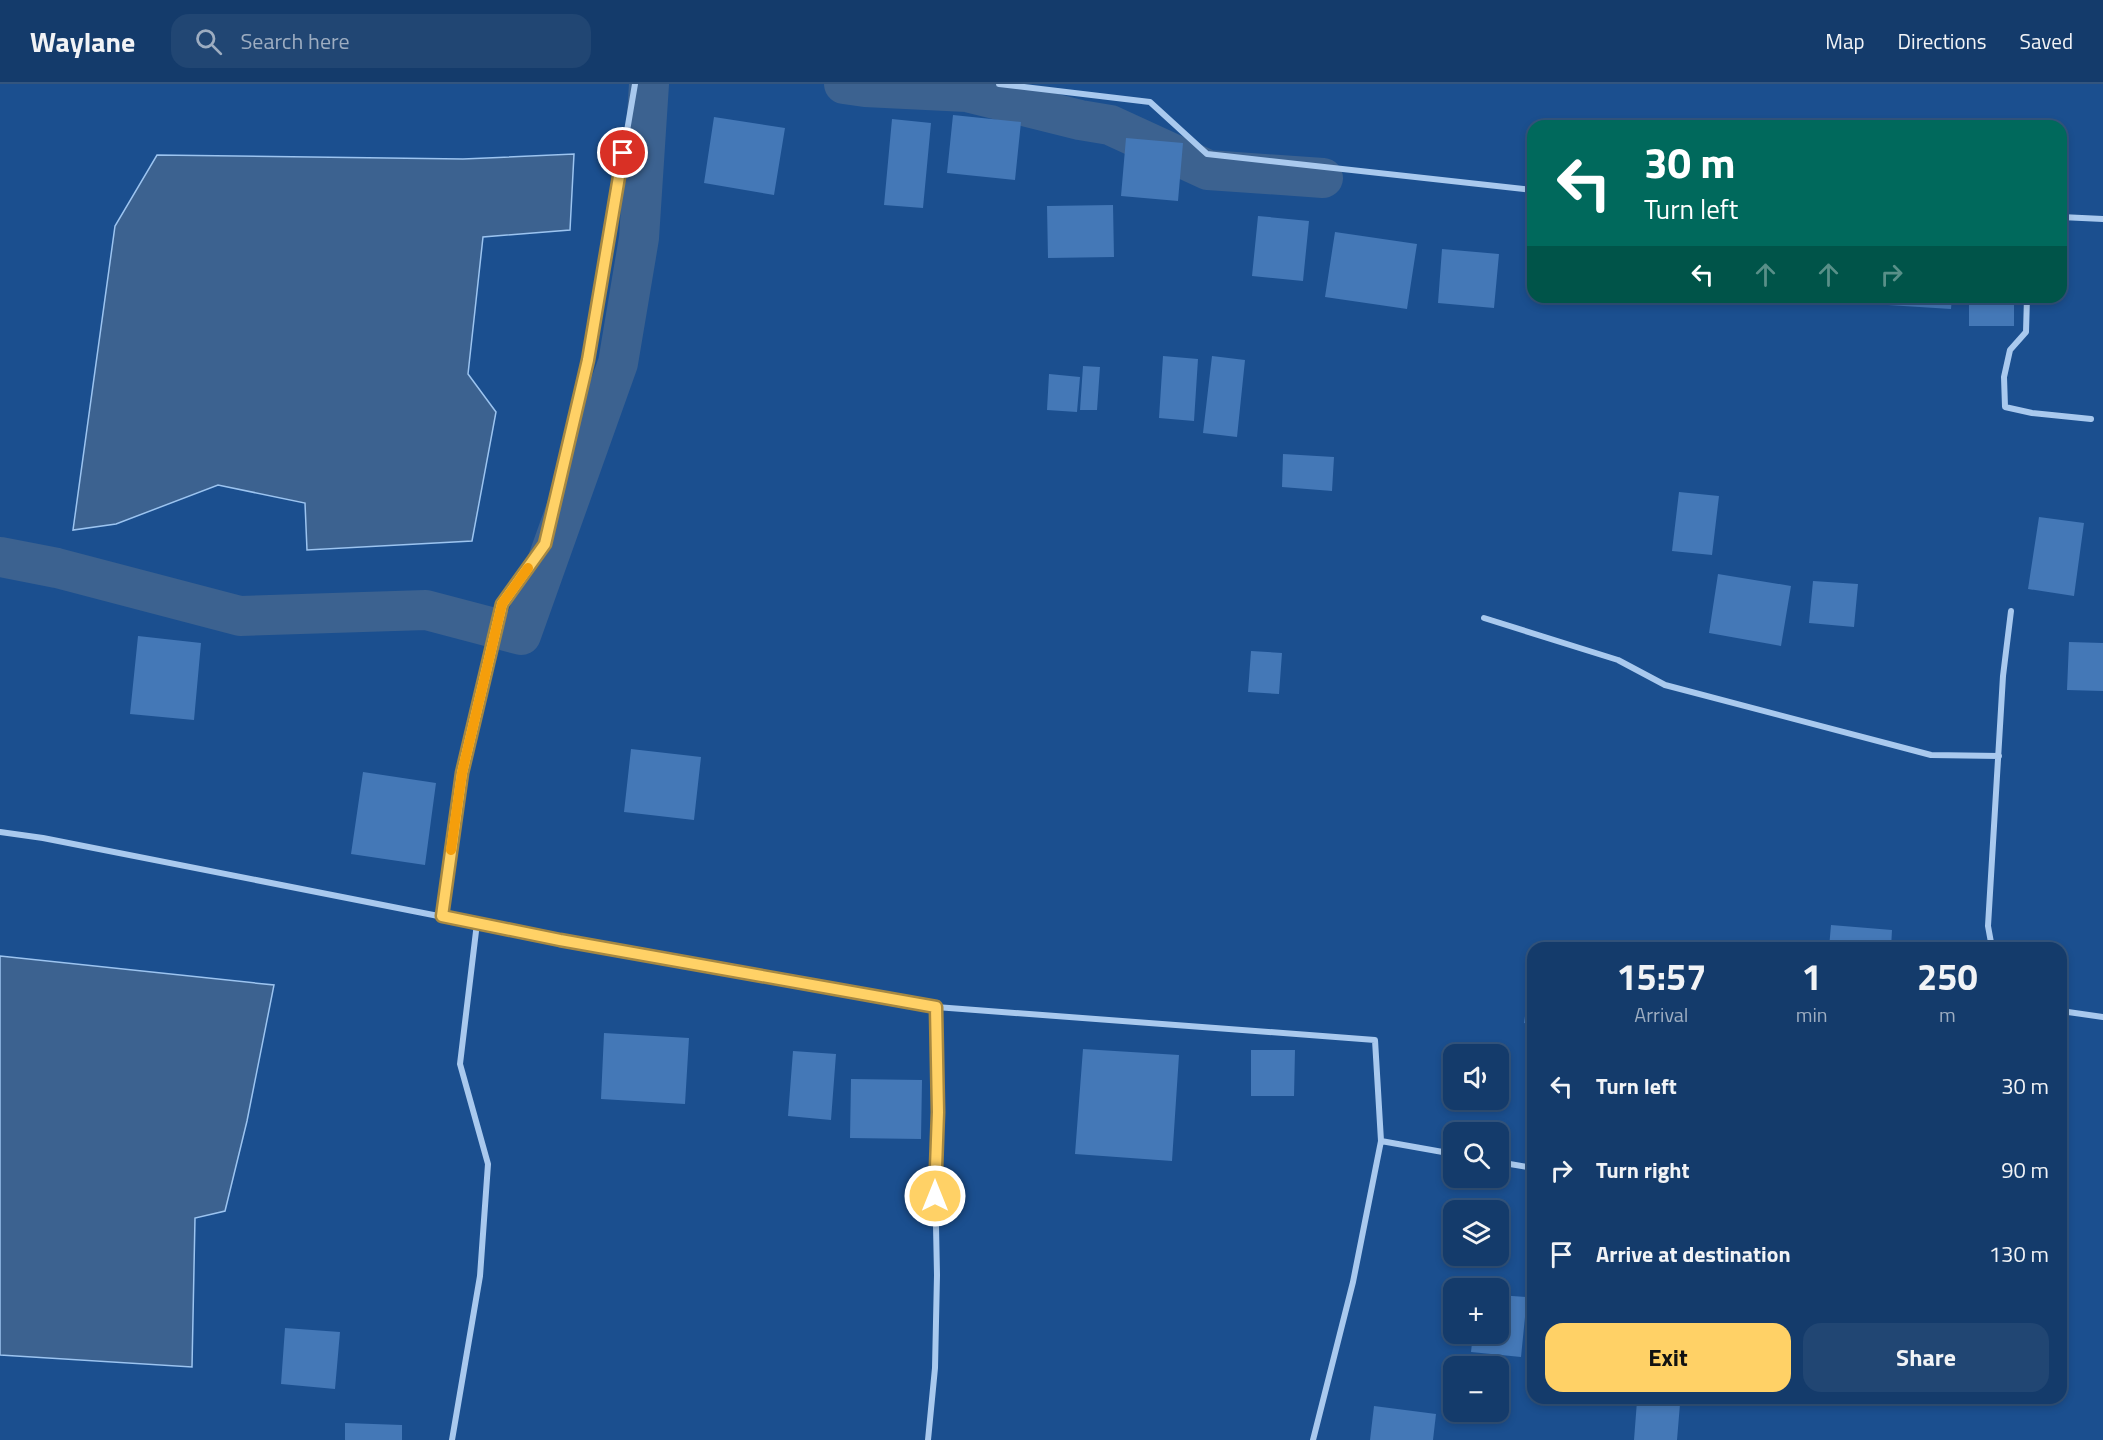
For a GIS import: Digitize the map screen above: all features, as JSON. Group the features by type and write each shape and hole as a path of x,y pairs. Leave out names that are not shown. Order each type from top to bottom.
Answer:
{"street":[{"path":"442,916 462,773 502,604 545,544 588,360 635,84"},
{"path":"999,84 1150,102 1207,154 1527,189"},
{"path":"2067,217 2103,219"},
{"path":"2027,303 2026,332 2010,350 2004,377 2005,407 2091,419"},
{"path":"1991,942 1988,926 2003,676 2011,611"},
{"path":"1484,618 1618,660 1665,685 1931,755 1999,756"},
{"path":"0,832 43,838 560,940 936,1007 1375,1040 1381,1141 1353,1282 1313,1440"},
{"path":"452,1440 480,1276 488,1164 460,1064 477,923"},
{"path":"927,1440 936,1368 938,1275 935,1176 938,1112 936,1007"},
{"path":"2067,1012 2103,1017"},
{"path":"1381,1141 1443,1152"},
{"path":"1509,1164 1527,1167"}],"water":[{"path":"574,154 570,230 483,237 468,374 496,412 472,541 307,550 305,503 218,485 116,524 73,530 115,226 157,155 463,159"},
{"path":"0,956 274,985 247,1121 225,1211 195,1218 192,1367 0,1355"}],"building":[{"path":"953,115 1021,122 1015,180 947,173"},
{"path":"714,117 785,128 774,195 704,183"},
{"path":"892,119 931,123 923,208 884,205"},
{"path":"1126,138 1183,143 1178,201 1121,196"},
{"path":"1113,205 1114,257 1048,258 1047,206"},
{"path":"1258,216 1309,221 1303,281 1252,276"},
{"path":"1335,232 1417,244 1407,309 1325,297"},
{"path":"1442,249 1499,254 1494,308 1438,303"},
{"path":"1888,303 1952,303 1951,309 1888,305"},
{"path":"1969,303 2014,303 2014,326 1969,326"},
{"path":"1163,356 1198,359 1194,421 1159,418"},
{"path":"1212,356 1245,360 1237,437 1203,433"},
{"path":"1083,366 1100,367 1097,410 1080,410"},
{"path":"1049,374 1080,377 1077,412 1047,410"},
{"path":"1283,454 1334,457 1332,491 1282,487"},
{"path":"1679,492 1719,496 1712,555 1672,551"},
{"path":"2039,517 2084,523 2074,596 2028,589"},
{"path":"1718,574 1791,586 1781,646 1709,633"},
{"path":"1813,581 1858,584 1854,627 1809,623"},
{"path":"138,636 201,643 194,720 130,714"},
{"path":"2069,642 2103,643 2103,691 2067,690"},
{"path":"1251,651 1282,653 1279,694 1248,692"},
{"path":"631,749 701,757 694,820 624,812"},
{"path":"363,772 436,783 425,865 351,854"},
{"path":"1831,925 1892,930 1891,942 1830,942"},
{"path":"1527,1002 1527,1023 1524,1023"},
{"path":"604,1033 689,1038 685,1104 601,1099"},
{"path":"1083,1049 1179,1055 1172,1161 1075,1154"},
{"path":"1251,1050 1295,1050 1294,1096 1251,1096"},
{"path":"793,1051 836,1054 831,1120 788,1116"},
{"path":"851,1079 922,1080 921,1139 850,1138"},
{"path":"1509,1296 1527,1297 1521,1357 1471,1352 1472,1344 1509,1344"},
{"path":"285,1328 340,1332 335,1389 281,1384"},
{"path":"1637,1404 1680,1404 1677,1440 1634,1440"},
{"path":"1374,1406 1436,1414 1433,1440 1370,1440"},
{"path":"345,1423 402,1425 402,1440 345,1440"}],"waterway":[{"path":"0,557 57,568 240,616 426,610 521,635 618,363 639,238 649,84"},
{"path":"844,84 967,92 1080,120 1110,125 1208,170 1323,178"}],"slow traffic":[{"path":"451,850 462,773 502,604 528,568"}],"route":[{"path":"623,153 588,360 545,544 502,604 462,773 442,916 560,940 936,1007 938,1112 935,1196"}]}
